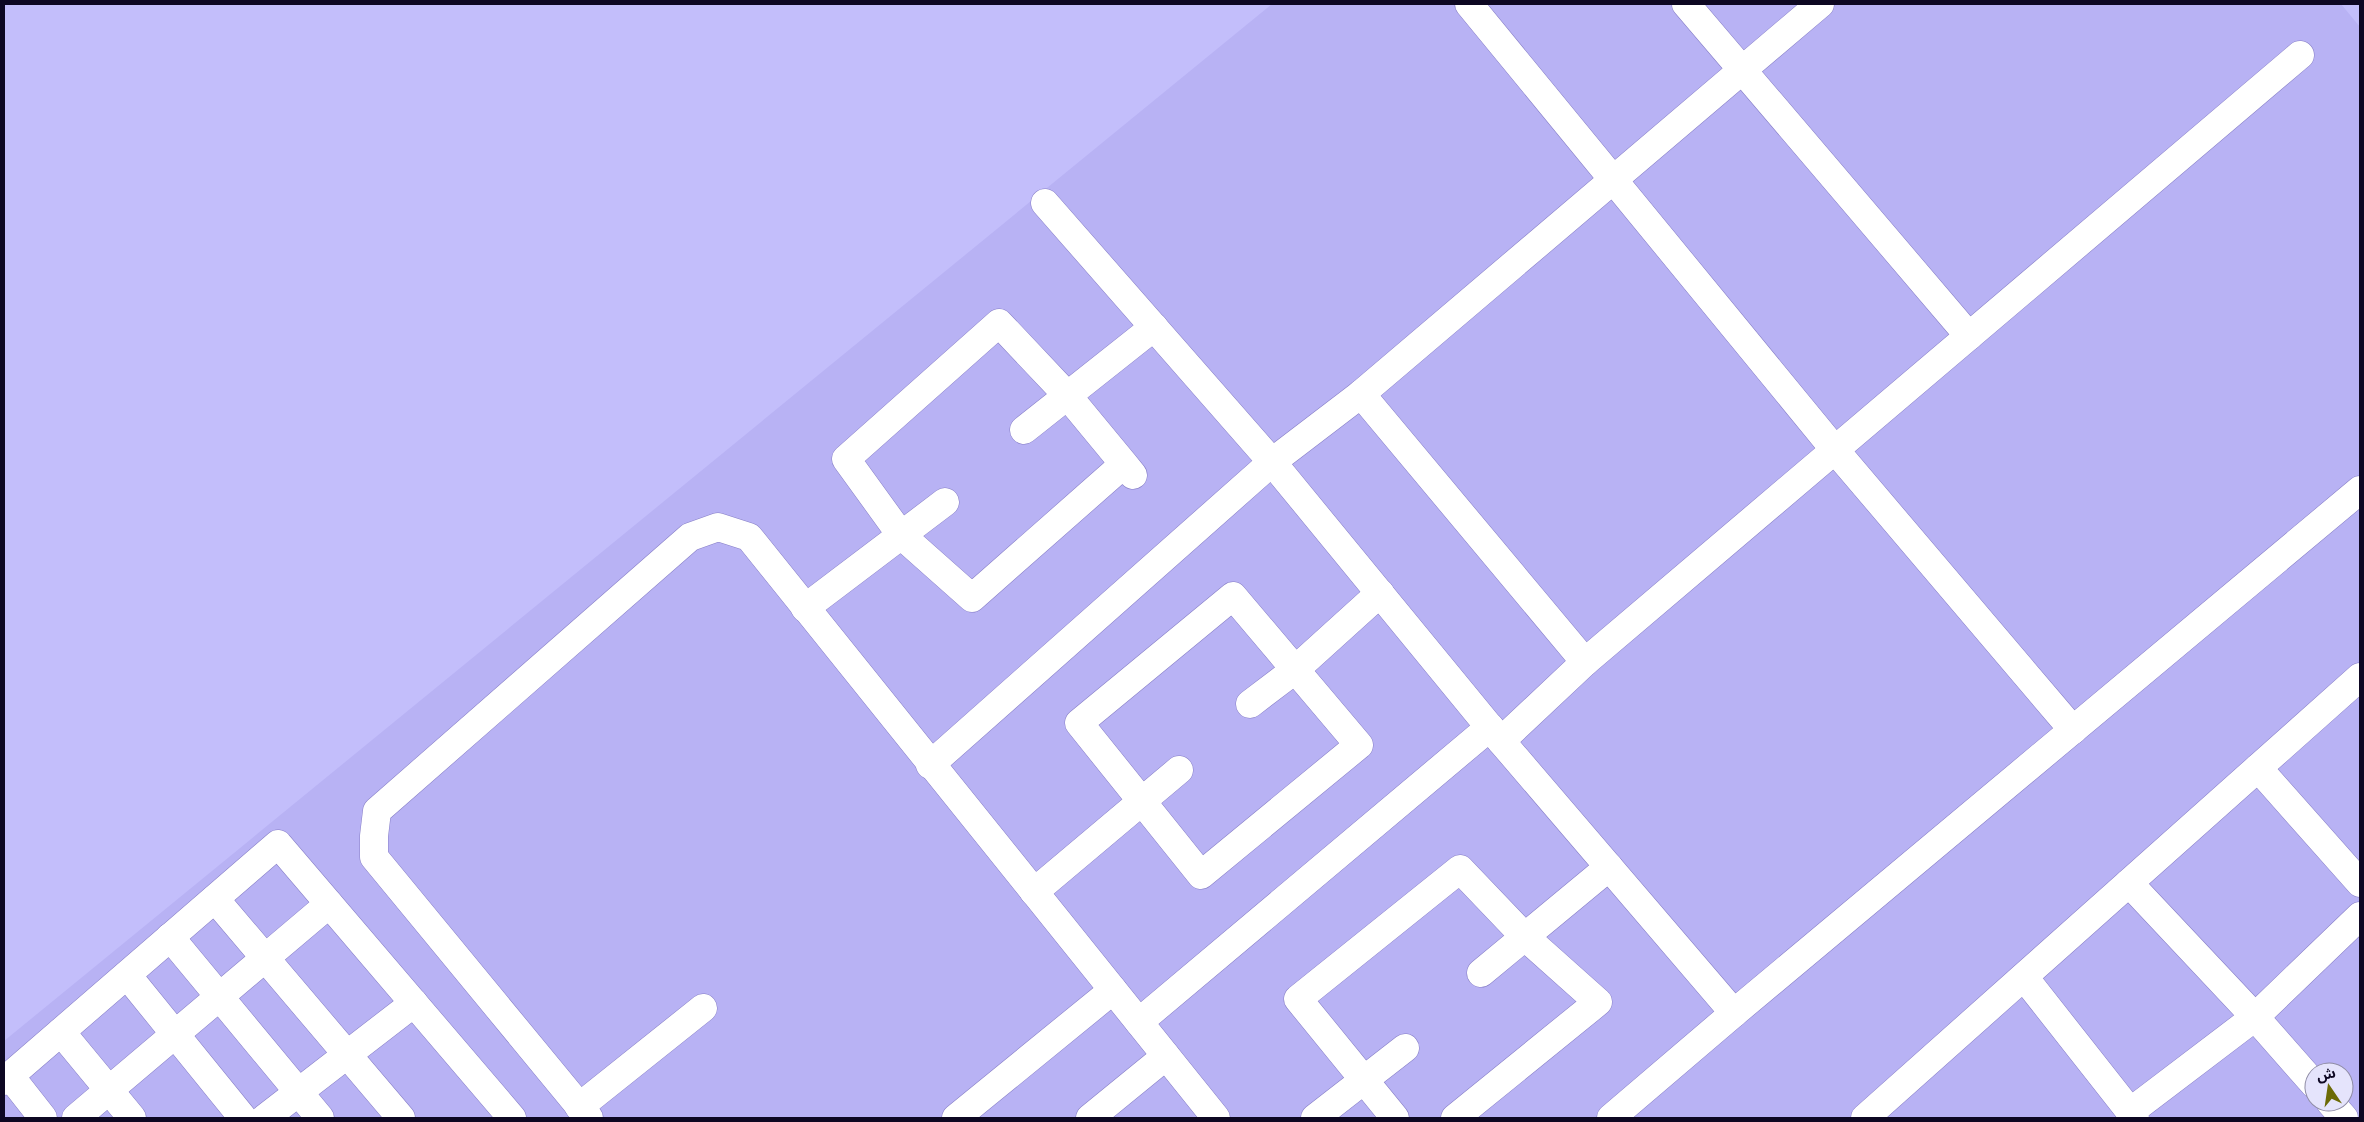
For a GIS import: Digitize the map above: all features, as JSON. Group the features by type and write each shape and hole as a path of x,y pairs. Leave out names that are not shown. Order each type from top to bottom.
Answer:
{"lane":[{"path":"1468,4 1835,450 2073,730"},
{"path":"1686,4 1969,336"},
{"path":"930,765 1272,462 1361,394 1816,5"},
{"path":"1139,1022 1585,662 2300,55"},
{"path":"1045,203 1272,462 1496,734 1734,1013"},
{"path":"999,324 1067,395 1128,469 972,598 901,535 846,459 999,324"},
{"path":"1024,430 1154,327"},
{"path":"1361,394 1585,662"},
{"path":"1611,1118 2360,490"},
{"path":"805,608 945,502"},
{"path":"703,1008 584,1112 374,856 377,811 690,537 718,527 749,537 930,765 1216,1118"},
{"path":"1250,704 1296,670 1380,593"},
{"path":"1233,596 1296,670 1359,746 1201,875 1079,723 1233,596"},
{"path":"1865,1118 2360,677"},
{"path":"2258,768 2360,882"},
{"path":"1034,892 1179,770"},
{"path":"43,1118 7,1079 278,844 512,1118"},
{"path":"1481,973 1608,867"},
{"path":"1395,1118 1298,999 1460,869 1524,936 1598,1002 1455,1118"},
{"path":"2129,883 2255,1017 2304,1073"},
{"path":"215,899 401,1118"},
{"path":"76,1118 329,904"},
{"path":"2024,977 2133,1115 2255,1017 2360,916"},
{"path":"170,937 320,1118"},
{"path":"127,975 243,1118"},
{"path":"956,1118 1113,990"},
{"path":"265,1118 414,1003"},
{"path":"61,1032 132,1118"},
{"path":"1315,1118 1405,1048"},
{"path":"1090,1118 1166,1056"}],"shaded area":[{"path":"1272,4 2341,4 2360,27 2360,1118 4,1118 4,1041"}]}
